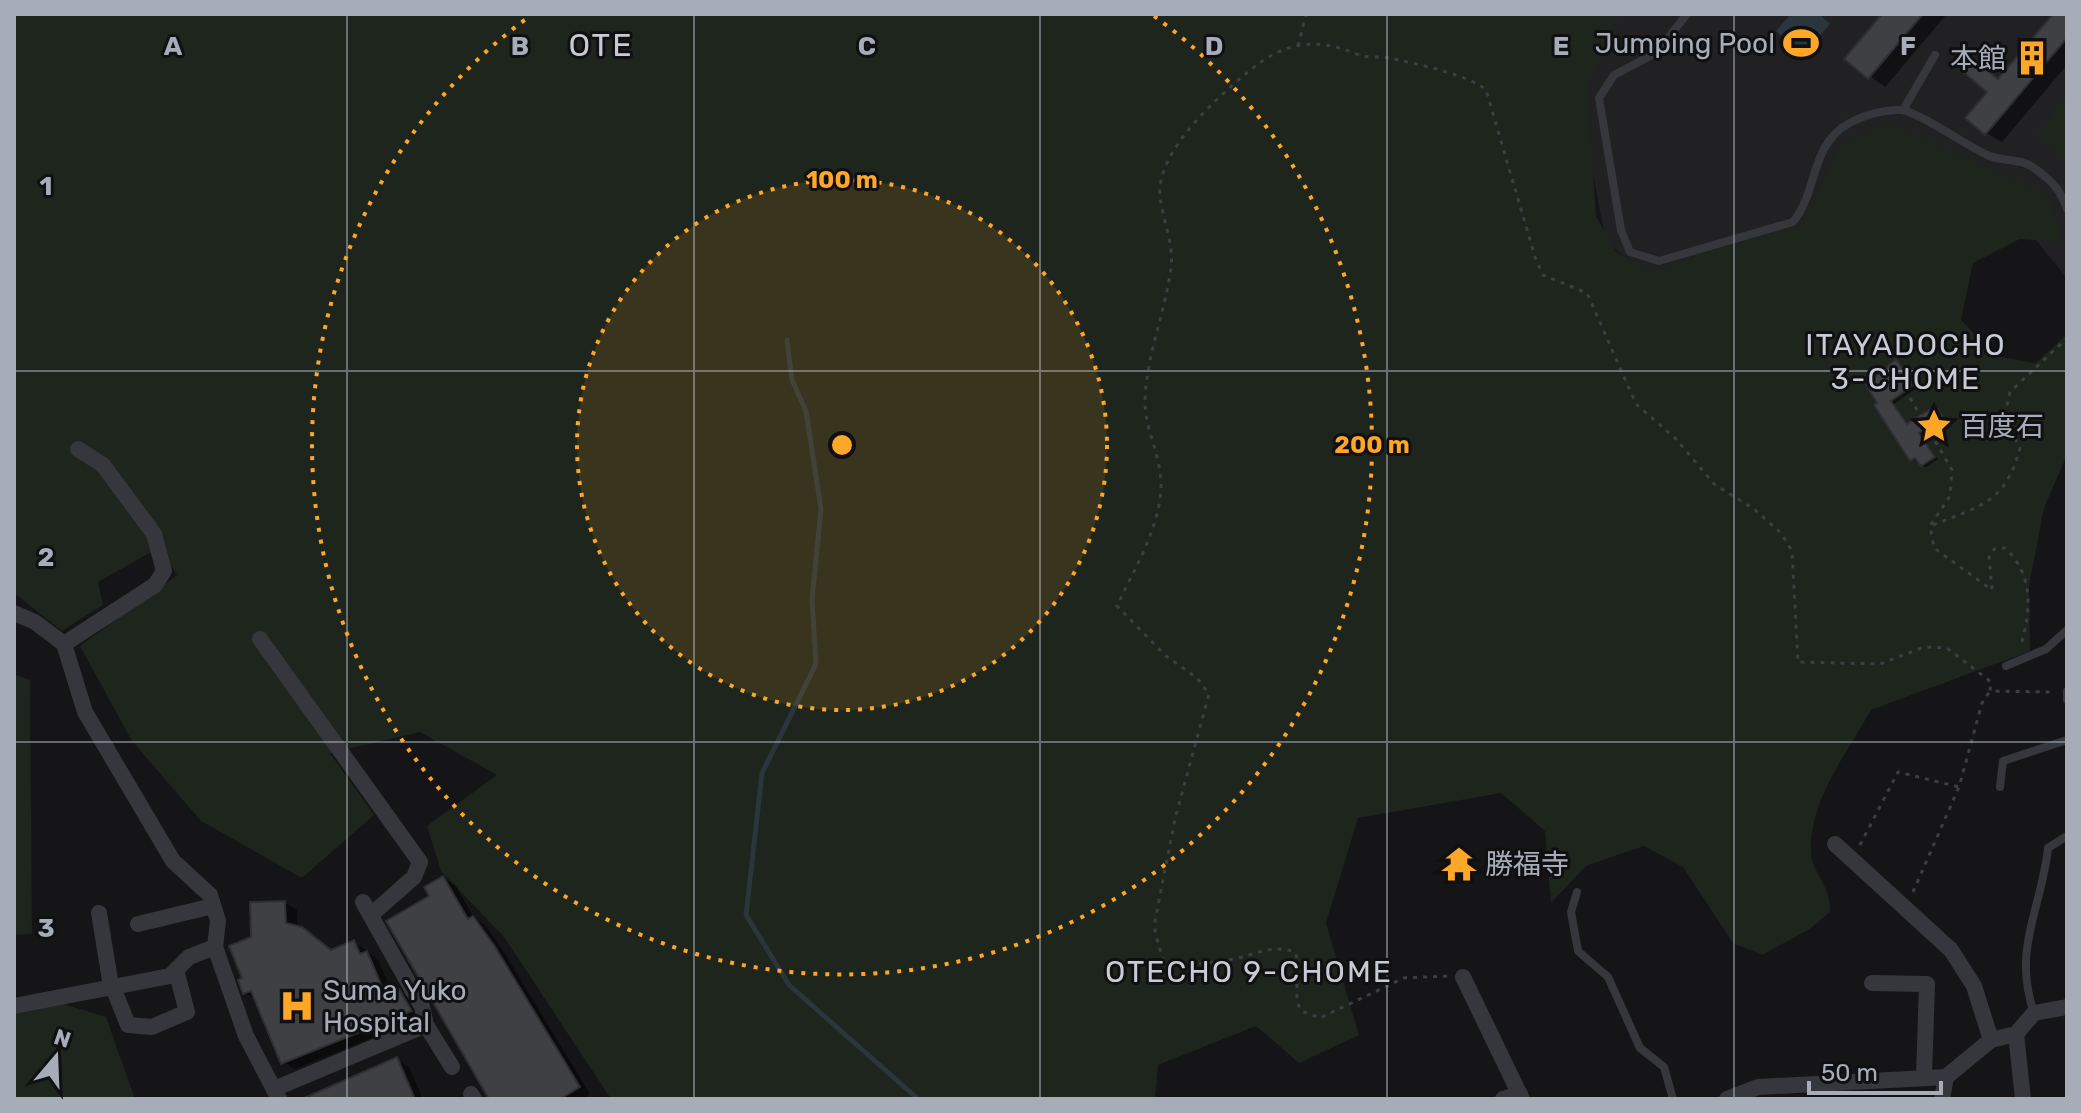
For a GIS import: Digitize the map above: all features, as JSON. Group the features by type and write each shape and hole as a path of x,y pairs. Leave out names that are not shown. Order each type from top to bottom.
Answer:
{"street":[{"path":"64,644 155,585 164,571 154,534 103,465 78,449"},
{"path":"14,613 35,622 64,644 85,712 173,861 210,895 218,921 215,947 246,1036 277,1094 426,1025"},
{"path":"260,639 420,862 414,877 368,908 422,1007 426,1025 452,1067"},
{"path":"1835,844 1951,950 1974,986 1991,1040"},
{"path":"138,924 213,906"},
{"path":"99,913 114,987 128,1025 152,1027 187,1012 176,970"},
{"path":"14,1006 170,976 189,957 215,947"},
{"path":"1463,977 1521,1096 1503,1099"},
{"path":"1872,983 1927,984 1924,1077"},
{"path":"1727,1099 1759,1093 1946,1077 1991,1040 2016,1034 2034,1013 2067,1007"},
{"path":"2016,1034 2023,1099"},
{"path":"1942,1099 1946,1077"}],"lane":[{"path":"1687,14 1656,53 1614,75 1599,98 1621,230 1630,252 1659,261 1793,222 1805,208 1818,160 1830,136 1849,123 1879,113 1903,110 1991,157 2031,165 2061,190 2067,209"},
{"path":"1903,110 1935,55"},
{"path":"2006,666 2046,649 2067,630"},
{"path":"2000,787 2003,761 2067,740"},
{"path":"2034,1013 2024,976 2024,949 2044,880 2048,848 2066,841"},
{"path":"1577,892 1571,912 1571,930 1578,951 1608,977 1640,1048 1664,1067 1673,1099"}],"path":[{"path":"1298,46 1306,14"},
{"path":"1463,977 1404,978 1320,1018 1301,1011 1295,999 1300,964 1295,952 1279,946 1234,959 1187,965 1164,962 1155,933 1175,819 1209,694 1197,678 1166,656 1117,606 1158,517 1161,487 1145,402 1172,261 1159,192 1172,155 1201,111 1258,64 1298,46 1318,41 1346,47 1362,56 1387,58 1466,77 1486,90 1543,275 1587,293 1636,404 1676,439 1714,484 1754,509 1781,533 1792,551 1798,662 1880,664 1924,647 1947,648 1991,682 1990,691 1982,703 1959,787 1905,910"},
{"path":"1930,526 1983,505 2002,493 2013,473 2020,448 2004,419 2010,392 2067,338"},
{"path":"1910,398 1952,470 1950,496 1930,526 1934,548 1988,589 1995,585 1989,557 1994,549 2005,548 2016,559 2030,592 2022,644 2006,666"},
{"path":"1990,691 2067,694"},
{"path":"1853,859 1898,772 1923,781 1938,779 1959,787"}],"shaded area":[{"path":"14,14 1621,14 1587,85 1596,216 1616,252 1651,272 1722,247 1803,225 1841,144 1888,122 2049,196 2064,242 2020,239 1973,263 1961,320 1996,356 2036,363 2067,334 2067,455 2044,508 2029,586 2030,651 1871,710 1822,797 1812,835 1812,860 1827,893 1830,912 1810,929 1762,955 1733,943 1683,867 1644,846 1586,866 1551,903 1545,831 1501,793 1358,818 1326,923 1359,1035 1299,1063 1256,1026 1158,1065 1155,1099 611,1099 504,937 441,871 427,826 497,775 420,732 330,753 374,815 302,878 201,821 132,741 80,646 177,575 160,547 98,582 103,605 62,631 14,593"},
{"path":"1535,14 2067,14 2067,278 1980,172 1813,236 1645,274 1606,242 1568,45"},
{"name":"Jumping Pool","path":"1791,14 1819,14 1830,24 1803,55 1776,31"},
{"path":"2067,97 2067,161 2035,135"},
{"path":"14,674 30,680 32,934 14,935"},
{"path":"51,1000 106,1017 135,1099 14,1099 14,1002"}],"building":[{"path":"1882,14 1923,14 1868,79 1844,59"},
{"name":"本館","path":"2053,14 2067,14 2067,38 1985,135 1965,118 1987,92 1961,70 1972,58 1998,79"},
{"path":"1896,359 1914,385 1891,401 1907,424 1935,406 1943,417 1919,433 1935,457 1921,466 1915,458 1910,461 1874,405 1877,403 1866,385"},
{"path":"443,876 468,919 473,916 494,945 580,1087 560,1099 489,1099 386,921 429,896 424,887"},
{"path":"285,901 286,923 302,927 331,950 354,940 360,954 367,951 382,987 386,986 389,993 399,989 412,1011 281,1064 251,991 243,994 238,980 242,978 229,946 251,937 250,902"},
{"path":"397,1057 415,1099 302,1099"}],"waterway":[{"path":"787,340 792,380 806,411 821,509 812,600 816,664 762,773 746,915 789,985 918,1099"}],"place":[{"name":"Jumping Pool","path":"1801,43"},
{"name":"本館","path":"2032,58"},
{"name":"百度石","path":"1934,426"},
{"name":"勝福寺","path":"1459,864"},
{"name":"Suma Yuko Hospital","path":"297,1006"}],"district":[{"name":"OTE","path":"601,45"},
{"name":"ITAYADOCHO 3-CHOME","path":"1906,362"},
{"name":"OTECHO 9-CHOME","path":"1249,972"}]}
